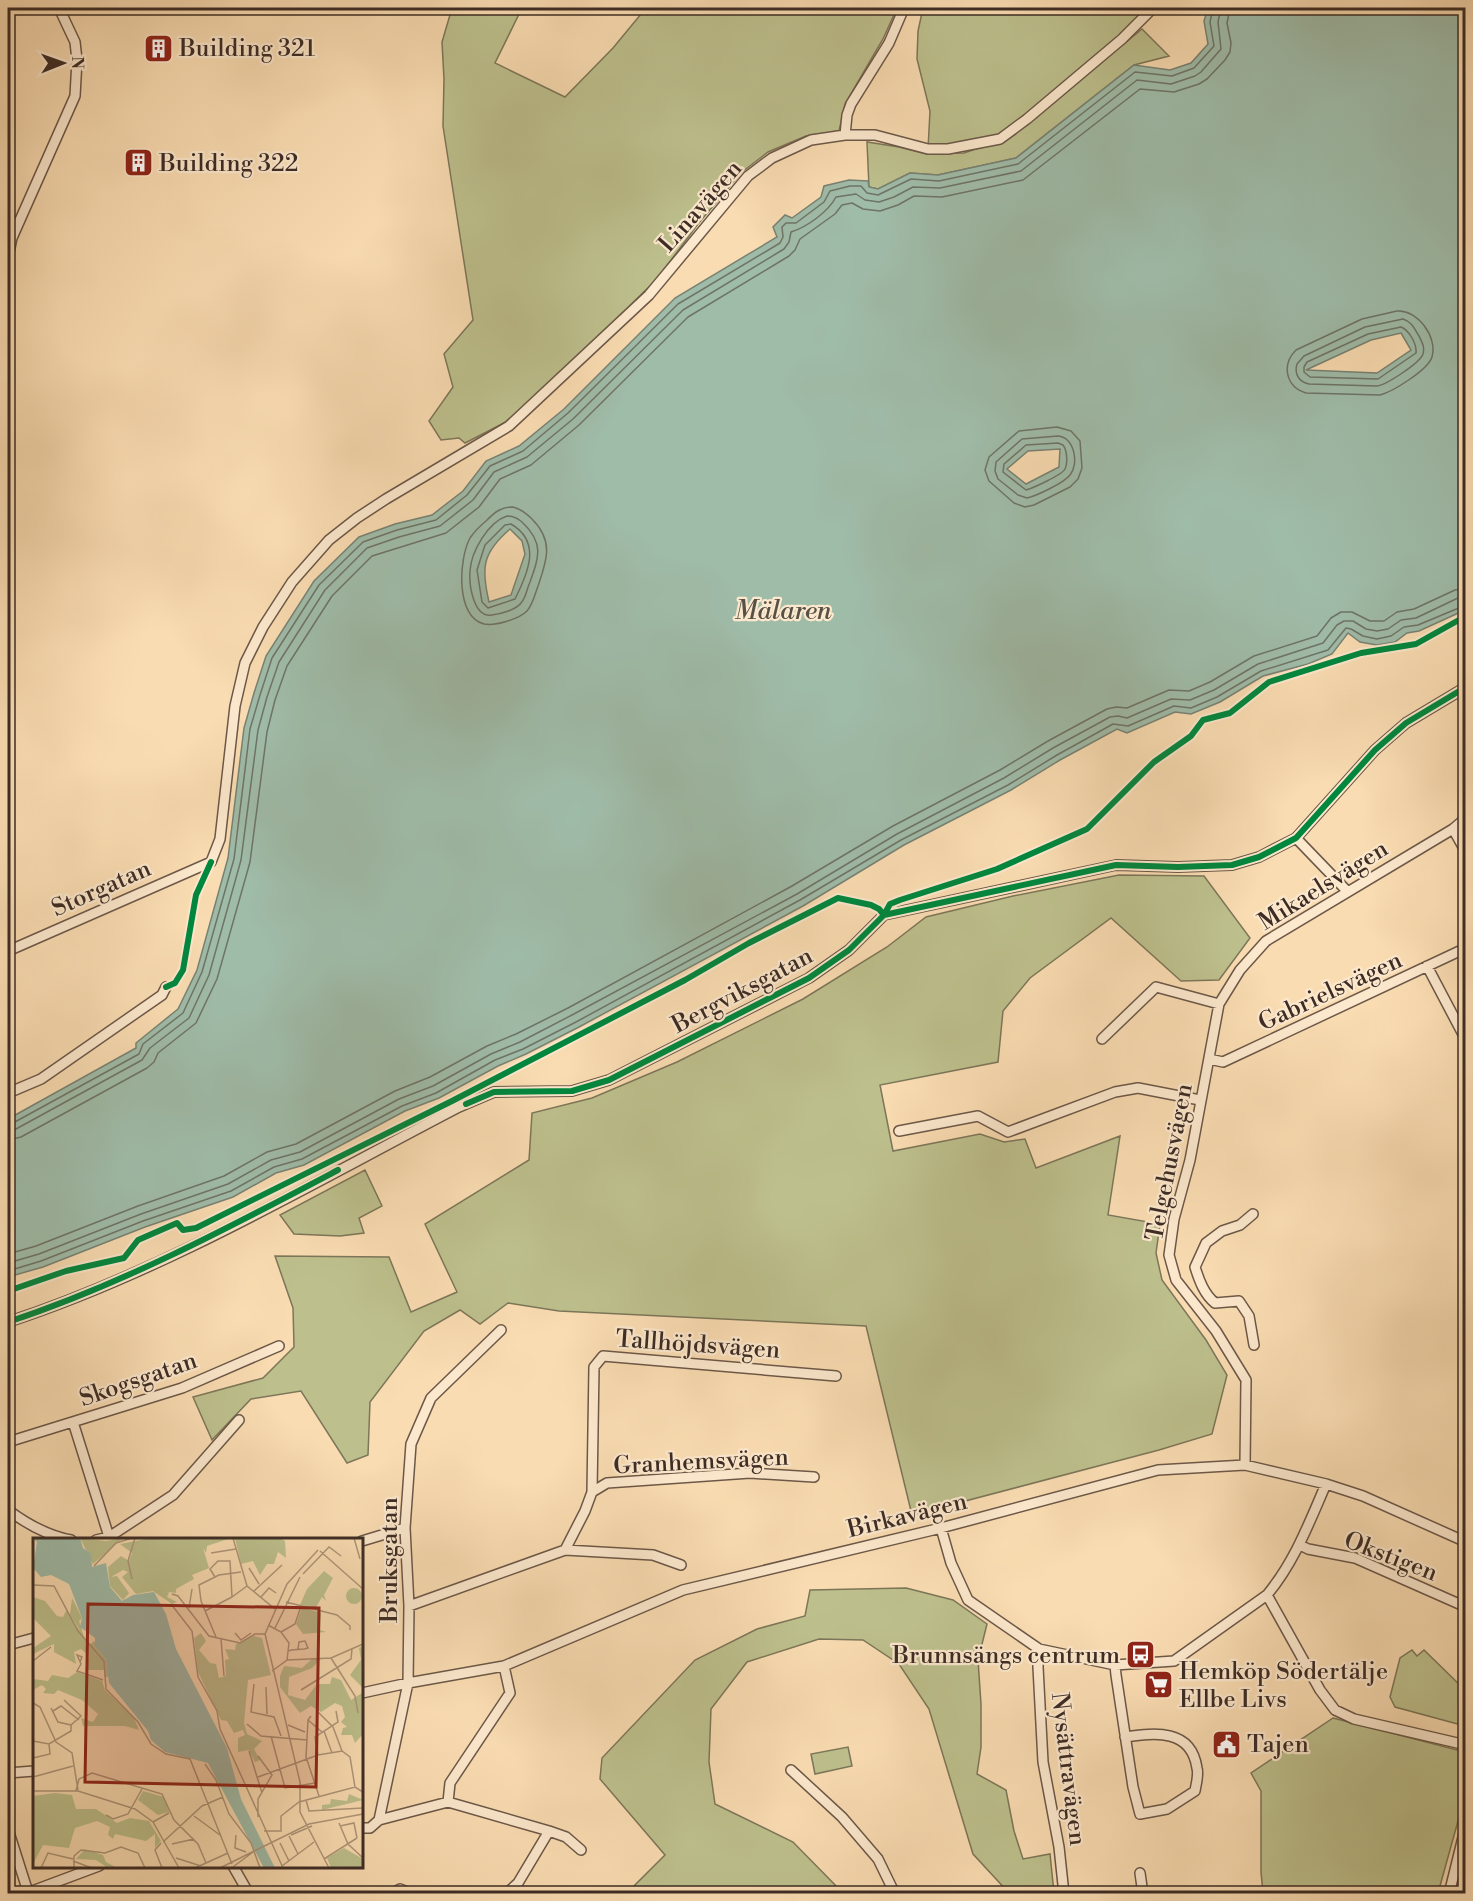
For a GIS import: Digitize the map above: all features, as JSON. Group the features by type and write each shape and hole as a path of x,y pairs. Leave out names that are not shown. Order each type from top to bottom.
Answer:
{"street":[{"path":"8,257 12,238 75,96 77,60 75,42 59,8"},
{"path":"845,135 847,115 851,104 889,43 904,8"},
{"name":"Linavägen","path":"211,862 220,839 235,706 245,663 263,627 292,582 329,540 367,512 509,426 649,295 748,176 771,158 811,140 845,135 875,135 928,149 979,145 1000,139 1122,39 1152,8"},
{"path":"8,307 8,319"},
{"name":"Bergviksgatan","path":"8,1322 50,1308 179,1252 459,1107 494,1092 572,1091 609,1080 808,978 849,950 884,915 1116,865 1178,867 1236,864 1259,857 1296,838 1376,750 1406,723 1466,687"},
{"name":"Mikaelsvägen","path":"1209,1059 1220,1004 1240,970 1266,941 1453,829 1466,818"},
{"path":"1453,829 1466,833"},
{"path":"1453,829 1466,852"},
{"path":"1296,838 1347,891"},
{"name":"Storgatan","path":"8,951 211,862"},
{"name":"Gabrielsvägen","path":"1209,1059 1223,1062 1466,948"},
{"path":"1427,966 1466,1040"},
{"path":"8,1093 41,1080 162,995 166,987"},
{"path":"1102,1039 1156,987 1220,1004"},
{"name":"Telgehusvägen","path":"1209,1059 1190,1160 1174,1219 1169,1255 1176,1280 1216,1331 1246,1380 1245,1465"},
{"path":"899,1131 978,1116 1008,1132 1115,1092 1138,1088 1200,1100"},
{"path":"1253,1214 1240,1225 1222,1230 1206,1243 1195,1267 1200,1283 1212,1301 1215,1303 1239,1301 1249,1316 1254,1345"},
{"name":"Bruksgatan","path":"379,1820 408,1683 409,1606 405,1528 411,1444 432,1398 501,1330"},
{"name":"Skogsgatan","path":"8,1442 182,1388 279,1346"},
{"name":"Tallhöjdsvägen","path":"565,1550 592,1492 594,1367 603,1356 836,1376"},
{"path":"73,1422 110,1538 173,1495 239,1420"},
{"name":"Birkavägen","path":"363,1693 504,1666 683,1590 941,1528 1158,1470 1245,1465 1326,1484 1363,1496 1462,1540"},
{"name":"Granhemsvägen","path":"592,1492 607,1483 750,1473 814,1477"},
{"path":"941,1528 951,1563 968,1600 1039,1649 1115,1665 1174,1661 1268,1595 1300,1545 1326,1484"},
{"path":"8,1510 23,1521 59,1538"},
{"path":"363,1541 405,1528"},
{"path":"1462,1540 1466,1530"},
{"name":"Okstigen","path":"1300,1545 1308,1549 1355,1558 1466,1607"},
{"path":"409,1606 565,1550 653,1554 681,1565"},
{"path":"1268,1595 1320,1690 1335,1710 1354,1719 1466,1745"},
{"path":"8,1645 33,1638"},
{"name":"Nysättravägen","path":"1039,1649 1043,1762 1059,1846 1064,1893"},
{"path":"1115,1665 1125,1737 1133,1787 1140,1814 1167,1809 1195,1791 1198,1768 1189,1746 1170,1734 1125,1737"},
{"path":"448,1802 450,1783 510,1693 504,1666"},
{"path":"791,1770 842,1817 878,1859 895,1893"},
{"path":"8,1773 33,1771"},
{"path":"363,1828 370,1828 379,1820 448,1802 566,1837 581,1850"},
{"path":"1449,1893 1466,1825"},
{"path":"8,1829 26,1893 94,1868"},
{"path":"506,1893 518,1883 549,1831"},
{"path":"234,1868 249,1893"},
{"path":"1140,1873 1143,1893"},
{"path":"390,1893 400,1889 410,1892"}],"green space":[{"path":"452,8 522,8 495,63 565,97 613,48 646,8 897,8 883,39 845,104 839,131 806,136 768,152 742,172 698,224 657,279 535,399 508,421 465,443 459,438 441,440 429,421 453,387 444,354 473,320 443,126 442,42"},
{"path":"923,8 1024,8 1040,13 1053,8 1153,8 1000,139 928,149 930,111 917,59 918,31"},
{"path":"1142,29 1169,56 1134,65 1016,158 938,175 910,173 878,189 869,187 867,142 927,154 964,153 1011,137"},
{"path":"1119,875 1204,876 1250,938 1219,980 1181,981 1111,918 1030,978 1003,1011 998,1062 880,1085 893,1151 980,1134 1004,1142 1025,1139 1036,1168 1120,1136 1108,1215 1160,1224 1156,1253 1162,1280 1206,1340 1227,1375 1212,1434 912,1515 866,1326 559,1311 508,1303 480,1324 460,1310 424,1331 370,1402 368,1455 347,1463 301,1391 251,1399 212,1440 193,1397 263,1378 294,1347 293,1308 275,1256 389,1257 411,1312 457,1292 425,1224 529,1160 532,1113 592,1098 677,1062 803,999 887,947 926,917 1013,896"},
{"path":"365,1170 382,1206 359,1218 364,1233 340,1236 294,1234 280,1215"},
{"path":"906,1588 953,1600 987,1624 978,1660 981,1747 977,1774 1006,1790 1014,1831 1023,1859 1050,1854 1054,1893 1009,1893 973,1854 929,1709 899,1664 863,1640 819,1639 747,1662 711,1709 709,1762 715,1804 793,1842 843,1893 631,1893 633,1887 665,1855 600,1779 602,1758 695,1660 757,1629 805,1616 810,1590"},
{"path":"1412,1650 1417,1656 1424,1650 1465,1690 1465,1726 1395,1707 1390,1697 1400,1658"},
{"path":"1333,1718 1465,1752 1465,1796 1438,1893 1263,1893 1261,1791 1251,1773"},
{"path":"848,1747 852,1766 815,1774 811,1754"}],"water":[{"name":"Mälaren","path":"1208,8 1465,8 1465,610 1419,631 1407,633 1395,642 1377,645 1360,642 1348,633 1332,654 1308,664 1263,676 1220,702 1191,714 1175,712 1127,733 1117,729 1011,790 904,845 803,906 579,1027 498,1066 439,1098 405,1111 304,1165 276,1173 233,1197 145,1227 43,1267 8,1277 8,1119 136,1048 136,1043 178,1009 197,970 228,858 244,728 254,693 266,656 314,581 359,537 395,524 432,515 463,491 486,461 519,446 564,409 675,298 777,237 773,227 785,215 792,218 821,197 824,186 849,180 868,181 869,187 878,189 910,173 938,175 1016,158 1134,65 1170,70 1191,63 1208,44 1204,21","holes":["1401,333 1411,350 1377,373 1306,370 1371,340","1060,449 1059,467 1026,484 1007,469 1028,451","510,529 522,541 525,554 511,595 489,602 485,580 486,562 501,538"]}],"cycle path":[{"path":"8,1291 66,1271 124,1258 138,1240 177,1223 183,1230 196,1228 452,1101 838,898 871,905 884,915 890,904 997,869 1087,829 1154,762 1191,736 1203,720 1230,713 1269,682 1361,653 1416,644 1466,616"},
{"path":"466,1104 494,1092 572,1091 609,1080 809,978 849,950 884,915 1116,865 1178,867 1232,865 1259,857 1296,838 1375,750 1406,723 1466,687"},
{"path":"166,987 175,983 183,970 196,895 211,862"},
{"path":"8,1322 93,1290 176,1253 338,1170"}],"place":[{"name":"Building 321","path":"158,48"},
{"name":"Building 322","path":"138,163"},
{"name":"Brunnsängs centrum","path":"1141,1655"},
{"name":"Hemköp Södertälje Ellbe Livs","path":"1158,1685"},
{"name":"Tajen","path":"1226,1744"}]}
